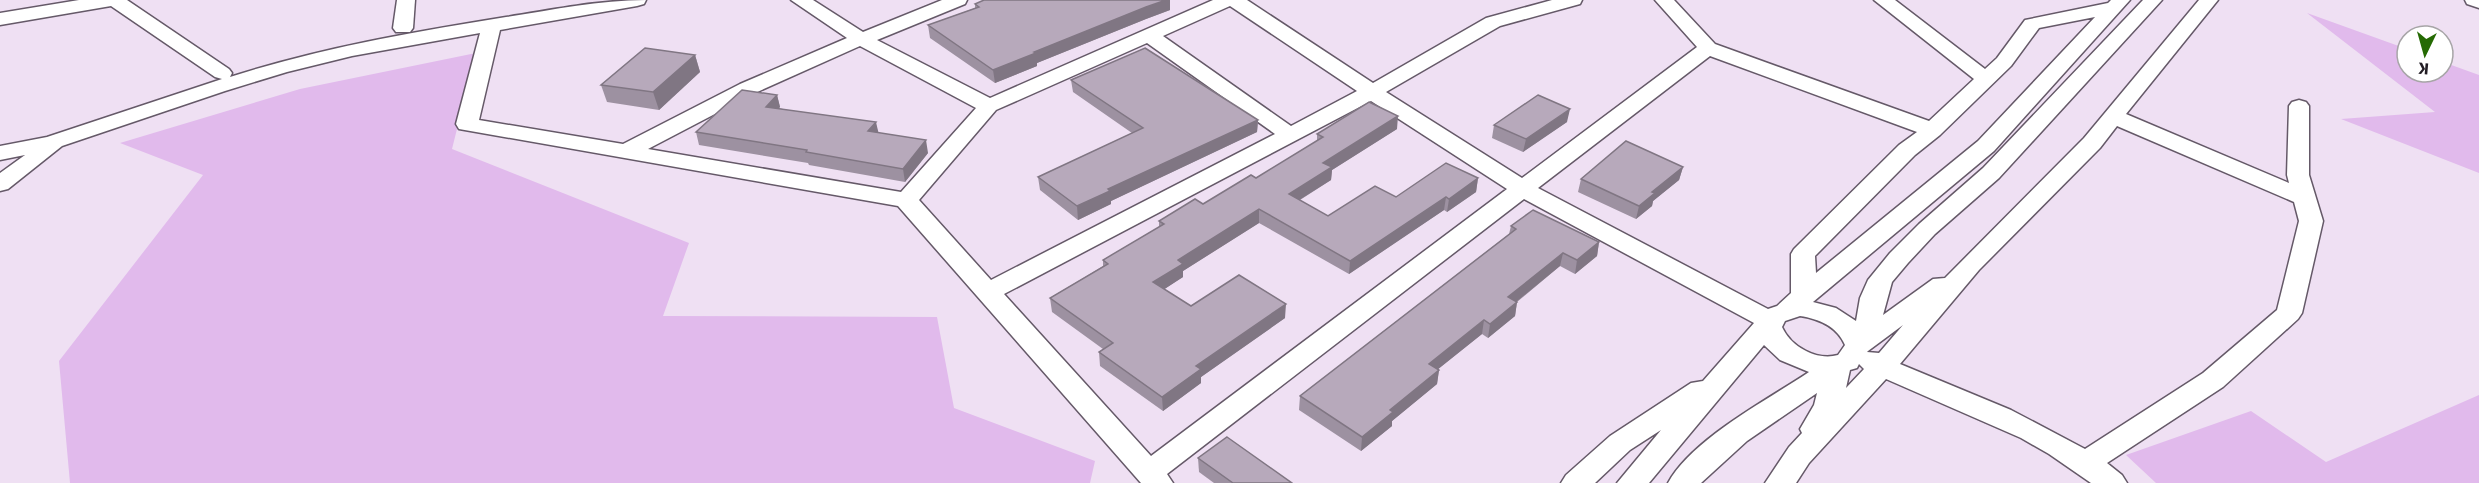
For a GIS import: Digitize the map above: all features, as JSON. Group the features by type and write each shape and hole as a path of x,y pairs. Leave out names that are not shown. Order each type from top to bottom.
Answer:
{"street":[{"path":"0,19 114,0 222,73"},
{"path":"403,28 406,0"},
{"path":"0,140 109,110 222,73 338,42 403,28 574,0"},
{"path":"0,153 60,140 253,75 304,61 491,26 579,13 637,0"},
{"path":"800,0 861,39 988,106"},
{"path":"626,152 683,118 861,39 958,0"},
{"path":"906,200 988,106 1228,0"},
{"path":"1234,0 1523,189 1787,308 1826,313 1849,328 1851,354"},
{"path":"988,292 1372,92 1493,22 1573,0"},
{"path":"1664,0 1708,48 1932,130"},
{"path":"1883,0 1986,79"},
{"path":"2054,0 2032,24 2004,62 1932,130 1907,150 1803,254 1787,308 1769,330 1772,339 1793,357 1808,363 1851,354 2005,419 2087,462 2112,483"},
{"path":"1780,483 1799,455 1827,405 1869,321 1880,280 1927,229 1991,173 2153,0"},
{"path":"1799,455 1882,367 1970,265 2092,142 2209,0"},
{"path":"2474,0 2479,2"},
{"path":"2032,24 2117,4"},
{"path":"1632,483 1721,378 1787,308 1986,146 2117,4"},
{"path":"491,26 467,124 906,200 1153,478 1523,189 1708,48"},
{"path":"1149,35 1290,135"},
{"path":"2087,462 2213,380 2289,314 2311,221 2298,176 2299,106"},
{"path":"2112,116 2304,198"},
{"path":"0,184 60,140"},
{"path":"1683,483 1699,464 1739,432 1851,354 1970,265"},
{"path":"1576,483 1620,443 1721,378"}],"shaded area":[{"path":"2307,13 2395,45 2395,81"},
{"path":"476,53 452,149 689,243 663,316 937,317 954,408 1095,461 1090,483 70,483 59,361 203,175 120,143 300,89"},
{"path":"2455,66 2479,75 2479,173 2341,119 2435,112 2399,84 2455,84"},
{"path":"2479,395 2479,483 2156,483 2126,455 2251,411 2326,462"}],"building":[{"path":"984,0 1166,0 993,70 928,25 979,7 975,4"},
{"path":"645,48 695,55 653,92 601,85"},
{"path":"1145,48 1258,120 1108,189 1110,191 1077,206 1038,177 1143,128 1071,80"},
{"path":"742,90 777,95 766,107 876,122 868,131 926,140 903,169 806,152 807,150 696,132"},
{"path":"1538,95 1570,109 1526,139 1494,125"},
{"path":"1369,102 1398,116 1323,163 1332,167 1289,194 1328,216 1375,186 1396,197 1446,163 1478,178 1449,199 1446,197 1350,261 1259,209 1178,260 1183,264 1153,282 1191,306 1239,275 1286,304 1196,366 1201,369 1162,397 1099,352 1113,343 1050,298 1108,264 1103,260 1164,224 1159,221 1195,199 1203,204 1251,175 1256,178 1323,137 1317,134"},
{"path":"1626,141 1683,167 1652,192 1655,193 1639,206 1581,179"},
{"path":"1533,210 1599,242 1577,260 1563,253 1508,297 1517,302 1490,324 1484,320 1429,364 1439,370 1390,410 1393,412 1362,437 1300,396 1516,229 1511,226"},
{"path":"1227,437 1292,483 1233,483 1198,458"}]}
